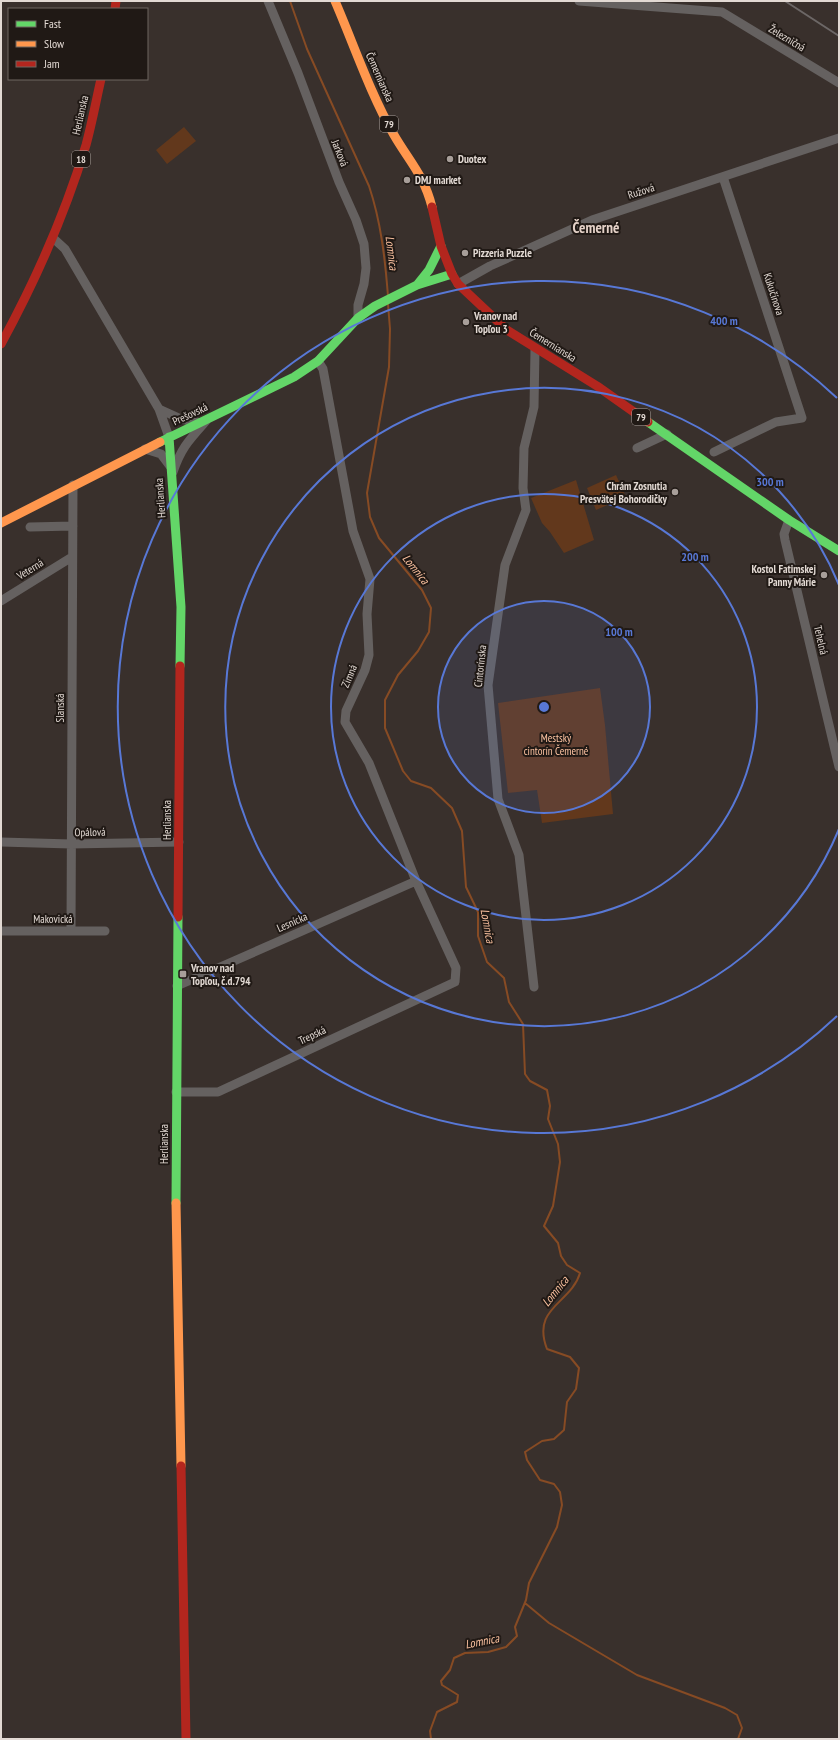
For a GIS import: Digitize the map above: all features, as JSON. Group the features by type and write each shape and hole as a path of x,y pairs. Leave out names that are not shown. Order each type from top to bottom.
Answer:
{"main road":[{"name":"Čemernianska","path":"335,1 380,107 394,135 420,174 428,196 441,246 452,274 458,284 507,330 535,349 598,386 789,520 839,551"},
{"name":"Herlianska","path":"53,238 73,186 86,144 101,80"},
{"name":"18","path":"1,344 25,298 53,238"},
{"path":"417,285 429,270 441,246"},
{"name":"Prešovská","path":"1,523 169,437 294,377 318,360 358,318 375,306 398,293 417,285 452,274"},
{"name":"Herlianska","path":"169,437 181,607 176,1175 186,1739"}],"street":[{"name":"Jarková","path":"268,1 298,73 336,175 356,220 364,244 366,268 364,284 358,305 358,318"},
{"name":"Železničná","path":"579,1 722,12 839,83"},
{"name":"Ružová","path":"458,284 490,266 592,220 839,138"},
{"name":"Kukučínova","path":"714,452 776,422 802,418 723,177"},
{"name":"Herlianska","path":"53,238 65,249 159,409 169,437"},
{"name":"Cintorínska","path":"534,987 519,855 498,798 488,684 505,565 526,510 523,488 524,448 534,407 535,349"},
{"name":"Zimná","path":"318,360 324,370 353,531 370,579 367,614 369,655 366,670 346,711 345,722 369,763 416,880 456,968 455,982"},
{"path":"159,409 181,419 204,421"},
{"path":"171,477 181,450 204,421"},
{"path":"637,448 666,434"},
{"name":"Herlianska","path":"146,449 161,454 170,466"},
{"name":"Slanská","path":"71,931 73,485"},
{"name":"Tehelná","path":"789,520 786,527 785,540 839,767"},
{"path":"30,527 73,526"},
{"name":"Veterná","path":"1,601 72,557"},
{"name":"Opálová","path":"1,842 71,844 179,842"},
{"name":"Lesnícka","path":"178,986 416,880"},
{"name":"Makovická","path":"1,931 105,931"},
{"name":"Trepská","path":"176,1092 218,1092 455,982"}],"green space":[{"path":"184,127 196,141 167,164 156,150"},
{"path":"616,475 626,497 596,510 587,488"},
{"path":"576,480 594,540 564,553 542,523 531,498"},
{"name":"Mestský cintorín Čemerné","path":"600,688 613,814 542,823 537,790 508,793 498,703"}],"waterway":[{"name":"Lomnica","path":"290,1 307,49 369,186 377,213 382,240 388,296"},
{"name":"Lomnica","path":"388,304 390,329 389,367 367,493 370,517 379,538 422,590 431,608 429,632 418,651 398,675 385,700 385,728 403,771 411,781 431,788 452,808 462,831 466,887 478,912 478,936 487,962 504,978 509,1002 523,1024 525,1074 530,1081 547,1090 550,1106 548,1119 558,1144 560,1162 553,1206 544,1226 558,1243 561,1256 567,1265 580,1273 569,1292 554,1307 544,1324 543,1335 547,1349 570,1357 579,1368 576,1389 567,1402 564,1430 554,1439 542,1441 525,1452 527,1460 540,1480 554,1484 560,1492 562,1505 557,1527 529,1583 526,1600 515,1627 517,1636 506,1647 488,1652 465,1653 454,1658 450,1670 441,1681 442,1685 458,1695 457,1702 437,1712 430,1731 431,1739"},
{"path":"525,1603 549,1623 637,1675 725,1708 737,1715 742,1728 738,1739"}],"railway":[{"path":"785,1 839,36"}],"traffic: fast":[{"path":"417,285 429,270 441,246"},
{"path":"160,442 294,377 318,361 358,318 375,306 417,285 452,274"},
{"path":"648,422 789,520 839,551"},
{"path":"169,437 181,607 180,666"},
{"path":"176,1203 178,917"}],"traffic: slow":[{"path":"335,1 377,103 394,135 425,186 432,207"},
{"path":"1,523 160,442"},
{"path":"176,1203 181,1466"}],"traffic: jam":[{"path":"115,8 116,1"},
{"path":"1,344 38,271 69,196 86,145 101,80"},
{"path":"432,207 441,246 452,274 458,284 507,330 597,386 648,422"},
{"path":"178,917 180,666"},
{"path":"181,1466 186,1739"}],"place":[{"name":"Duotex","path":"450,159"},
{"name":"DMJ market","path":"407,180"},
{"name":"Pizzeria Puzzle","path":"465,253"},
{"name":"Vranov nad Topľou 3","path":"466,322"},
{"name":"Chrám Zosnutia Presvätej Bohorodičky","path":"675,492"},
{"name":"Kostol Fatimskej Panny Márie","path":"824,575"},
{"name":"Vranov nad Topľou, č.d.794","path":"183,974"}],"district":[{"name":"Čemerné","path":"596,227"}]}
